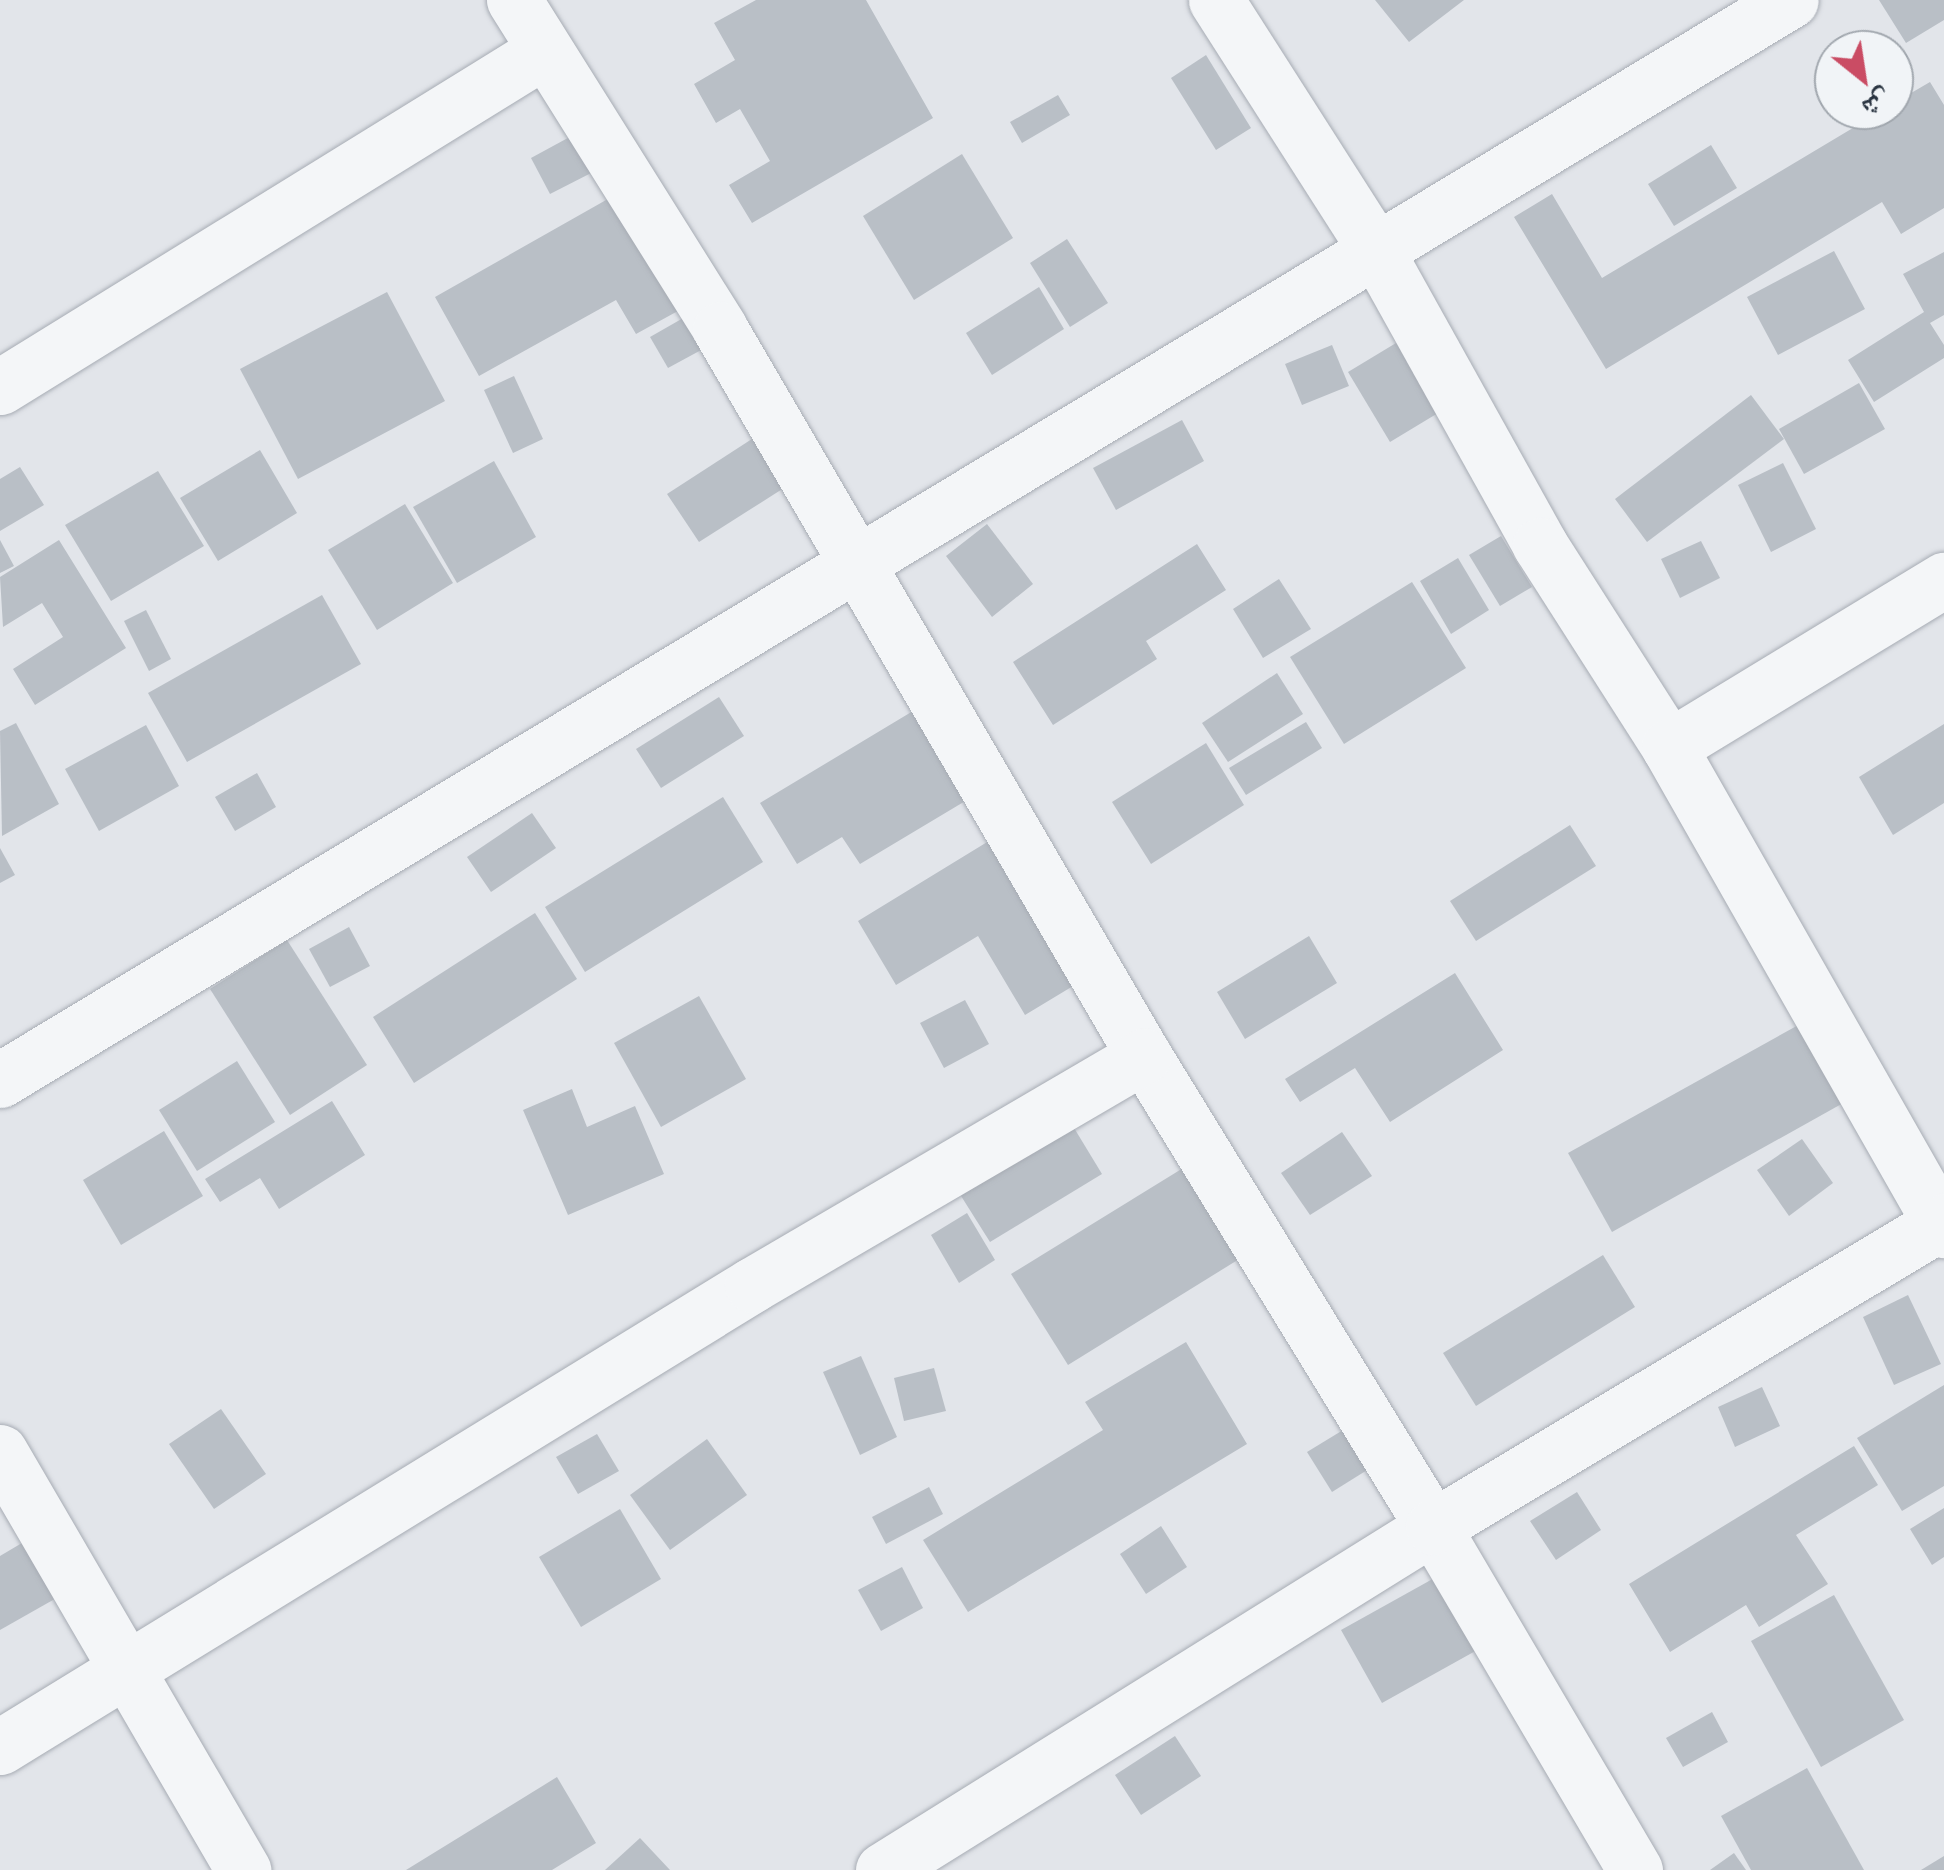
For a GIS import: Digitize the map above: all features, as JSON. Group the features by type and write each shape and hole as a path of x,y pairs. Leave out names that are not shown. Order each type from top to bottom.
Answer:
{"street":[{"path":"514,0 720,328 1144,1056 1433,1528 1635,1870"},
{"path":"883,1870 1433,1528 1943,1225 1669,747 1540,545 1376,252 1216,0"},
{"path":"0,1080 1791,0"},
{"path":"0,388 544,51"},
{"path":"1669,747 1944,580"},
{"path":"0,1747 752,1284 1144,1056"},
{"path":"0,1452 242,1870"}],"building":[{"path":"756,0 866,0 933,118 752,223 729,185 770,161 740,109 716,123 694,84 735,60 714,23"},
{"path":"1375,0 1464,0 1409,42"},
{"path":"1879,0 1944,0 1944,20 1914,38 1914,30 1898,30"},
{"path":"1206,55 1251,128 1216,150 1171,78"},
{"path":"1930,82 1944,105 1944,208 1901,234 1882,202 1606,369 1514,217 1552,194 1602,278 1850,130 1914,130 1914,91"},
{"path":"1058,95 1070,115 1022,143 1010,122"},
{"path":"577,133 597,170 550,194 531,158"},
{"path":"1711,145 1737,188 1674,226 1648,184"},
{"path":"962,154 1013,238 914,300 863,216"},
{"path":"622,191 687,306 636,334 616,300 479,376 435,297"},
{"path":"1067,239 1108,303 1070,327 1030,263"},
{"path":"1834,251 1865,309 1778,355 1747,297"},
{"path":"1944,252 1944,315 1930,323 1944,345 1944,358 1874,402 1848,360 1924,312 1903,274"},
{"path":"1039,287 1064,329 992,375 966,333"},
{"path":"387,292 445,401 298,479 240,369"},
{"path":"685,317 703,349 668,368 650,337"},
{"path":"1401,340 1443,410 1390,442 1348,372"},
{"path":"1332,345 1349,386 1302,405 1285,364"},
{"path":"514,376 543,439 513,453 484,390"},
{"path":"1859,383 1885,429 1804,474 1779,429"},
{"path":"1751,395 1784,439 1647,542 1615,499"},
{"path":"1182,420 1204,461 1116,510 1093,468"},
{"path":"755,437 787,486 699,542 667,494"},
{"path":"260,450 297,513 218,561 180,498"},
{"path":"494,461 536,537 457,583 413,507"},
{"path":"1783,463 1816,529 1771,552 1738,485"},
{"path":"20,467 44,505 0,531 0,479"},
{"path":"158,471 204,546 111,601 65,525"},
{"path":"405,504 453,583 377,630 328,550"},
{"path":"987,524 1033,584 992,617 946,556"},
{"path":"1501,536 1532,587 1500,606 1469,555"},
{"path":"0,540 14,566 0,573"},
{"path":"59,540 126,648 35,705 13,669 63,637 42,603 3,627 0,577"},
{"path":"1701,541 1720,578 1680,598 1661,559"},
{"path":"1197,544 1226,590 1146,641 1157,659 1053,725 1013,662"},
{"path":"1458,558 1489,610 1451,634 1420,581"},
{"path":"1279,579 1311,629 1263,658 1233,609"},
{"path":"1412,582 1466,668 1344,744 1290,657"},
{"path":"322,595 361,664 187,762 148,693"},
{"path":"146,610 171,659 149,671 124,621"},
{"path":"1277,673 1303,714 1228,762 1202,723"},
{"path":"719,697 744,736 661,788 636,749"},
{"path":"918,708 972,797 860,864 842,837 797,864 760,803"},
{"path":"1306,722 1322,748 1246,795 1229,768"},
{"path":"16,723 59,804 2,836 0,731"},
{"path":"1944,724 1944,803 1893,835 1859,777"},
{"path":"146,725 179,786 99,831 65,769"},
{"path":"1206,743 1244,805 1151,864 1112,802"},
{"path":"257,773 276,807 235,831 215,797"},
{"path":"723,797 763,862 585,972 545,907"},
{"path":"532,813 556,848 491,892 467,857"},
{"path":"1570,825 1596,866 1476,941 1450,901"},
{"path":"997,836 1083,980 1025,1015 978,936 896,985 858,921"},
{"path":"0,848 15,875 0,883"},
{"path":"535,913 577,979 414,1083 373,1017"},
{"path":"349,927 370,966 330,987 309,949"},
{"path":"1309,936 1337,983 1245,1039 1217,992"},
{"path":"287,940 367,1065 290,1115 210,989"},
{"path":"1455,973 1503,1050 1390,1122 1355,1068 1300,1102 1285,1079"},
{"path":"699,996 746,1079 661,1127 614,1043"},
{"path":"965,1000 989,1044 944,1068 920,1023"},
{"path":"1802,1023 1845,1102 1612,1232 1568,1153"},
{"path":"237,1061 275,1122 197,1171 159,1110"},
{"path":"572,1089 587,1127 635,1106 664,1174 568,1215 523,1110"},
{"path":"332,1101 365,1155 279,1209 260,1178 220,1202 205,1179"},
{"path":"1068,1118 1102,1174 990,1242 956,1188"},
{"path":"164,1131 203,1196 121,1245 83,1180"},
{"path":"1342,1132 1372,1176 1310,1215 1281,1173"},
{"path":"1802,1139 1833,1183 1789,1216 1757,1170"},
{"path":"1201,1157 1257,1248 1068,1365 1011,1274"},
{"path":"967,1213 995,1260 959,1283 931,1235"},
{"path":"1603,1255 1635,1307 1476,1406 1443,1353"},
{"path":"1908,1295 1941,1364 1894,1385 1863,1317"},
{"path":"1186,1342 1247,1444 968,1612 923,1540 1103,1430 1085,1402"},
{"path":"861,1356 897,1437 860,1455 823,1372"},
{"path":"934,1368 946,1411 904,1421 894,1378"},
{"path":"1944,1385 1944,1486 1902,1511 1857,1438"},
{"path":"1762,1387 1780,1426 1735,1447 1718,1407"},
{"path":"221,1409 266,1474 214,1509 169,1444"},
{"path":"1348,1427 1372,1467 1332,1492 1307,1452"},
{"path":"597,1434 619,1471 578,1494 556,1457"},
{"path":"707,1439 747,1495 670,1550 630,1495"},
{"path":"1854,1446 1878,1485 1796,1535 1828,1584 1759,1627 1746,1605 1670,1652 1629,1584"},
{"path":"929,1487 943,1514 886,1544 872,1517"},
{"path":"1577,1492 1601,1530 1556,1560 1530,1521"},
{"path":"1944,1508 1944,1557 1932,1565 1910,1529"},
{"path":"620,1509 661,1579 581,1627 539,1557"},
{"path":"1161,1526 1187,1567 1146,1594 1120,1554"},
{"path":"27,1540 60,1596 0,1630 0,1556"},
{"path":"902,1567 923,1608 881,1631 858,1590"},
{"path":"1438,1576 1479,1649 1382,1703 1341,1630"},
{"path":"1834,1595 1904,1720 1821,1767 1751,1641"},
{"path":"1712,1712 1728,1742 1683,1767 1666,1738"},
{"path":"1175,1736 1201,1776 1141,1815 1115,1775"},
{"path":"1807,1768 1864,1870 1751,1870 1721,1816"},
{"path":"557,1777 596,1843 552,1870 406,1870"},
{"path":"640,1838 670,1870 605,1870"},
{"path":"1734,1853 1746,1870 1710,1870"},
{"path":"1944,1856 1944,1870 1921,1870"}]}
